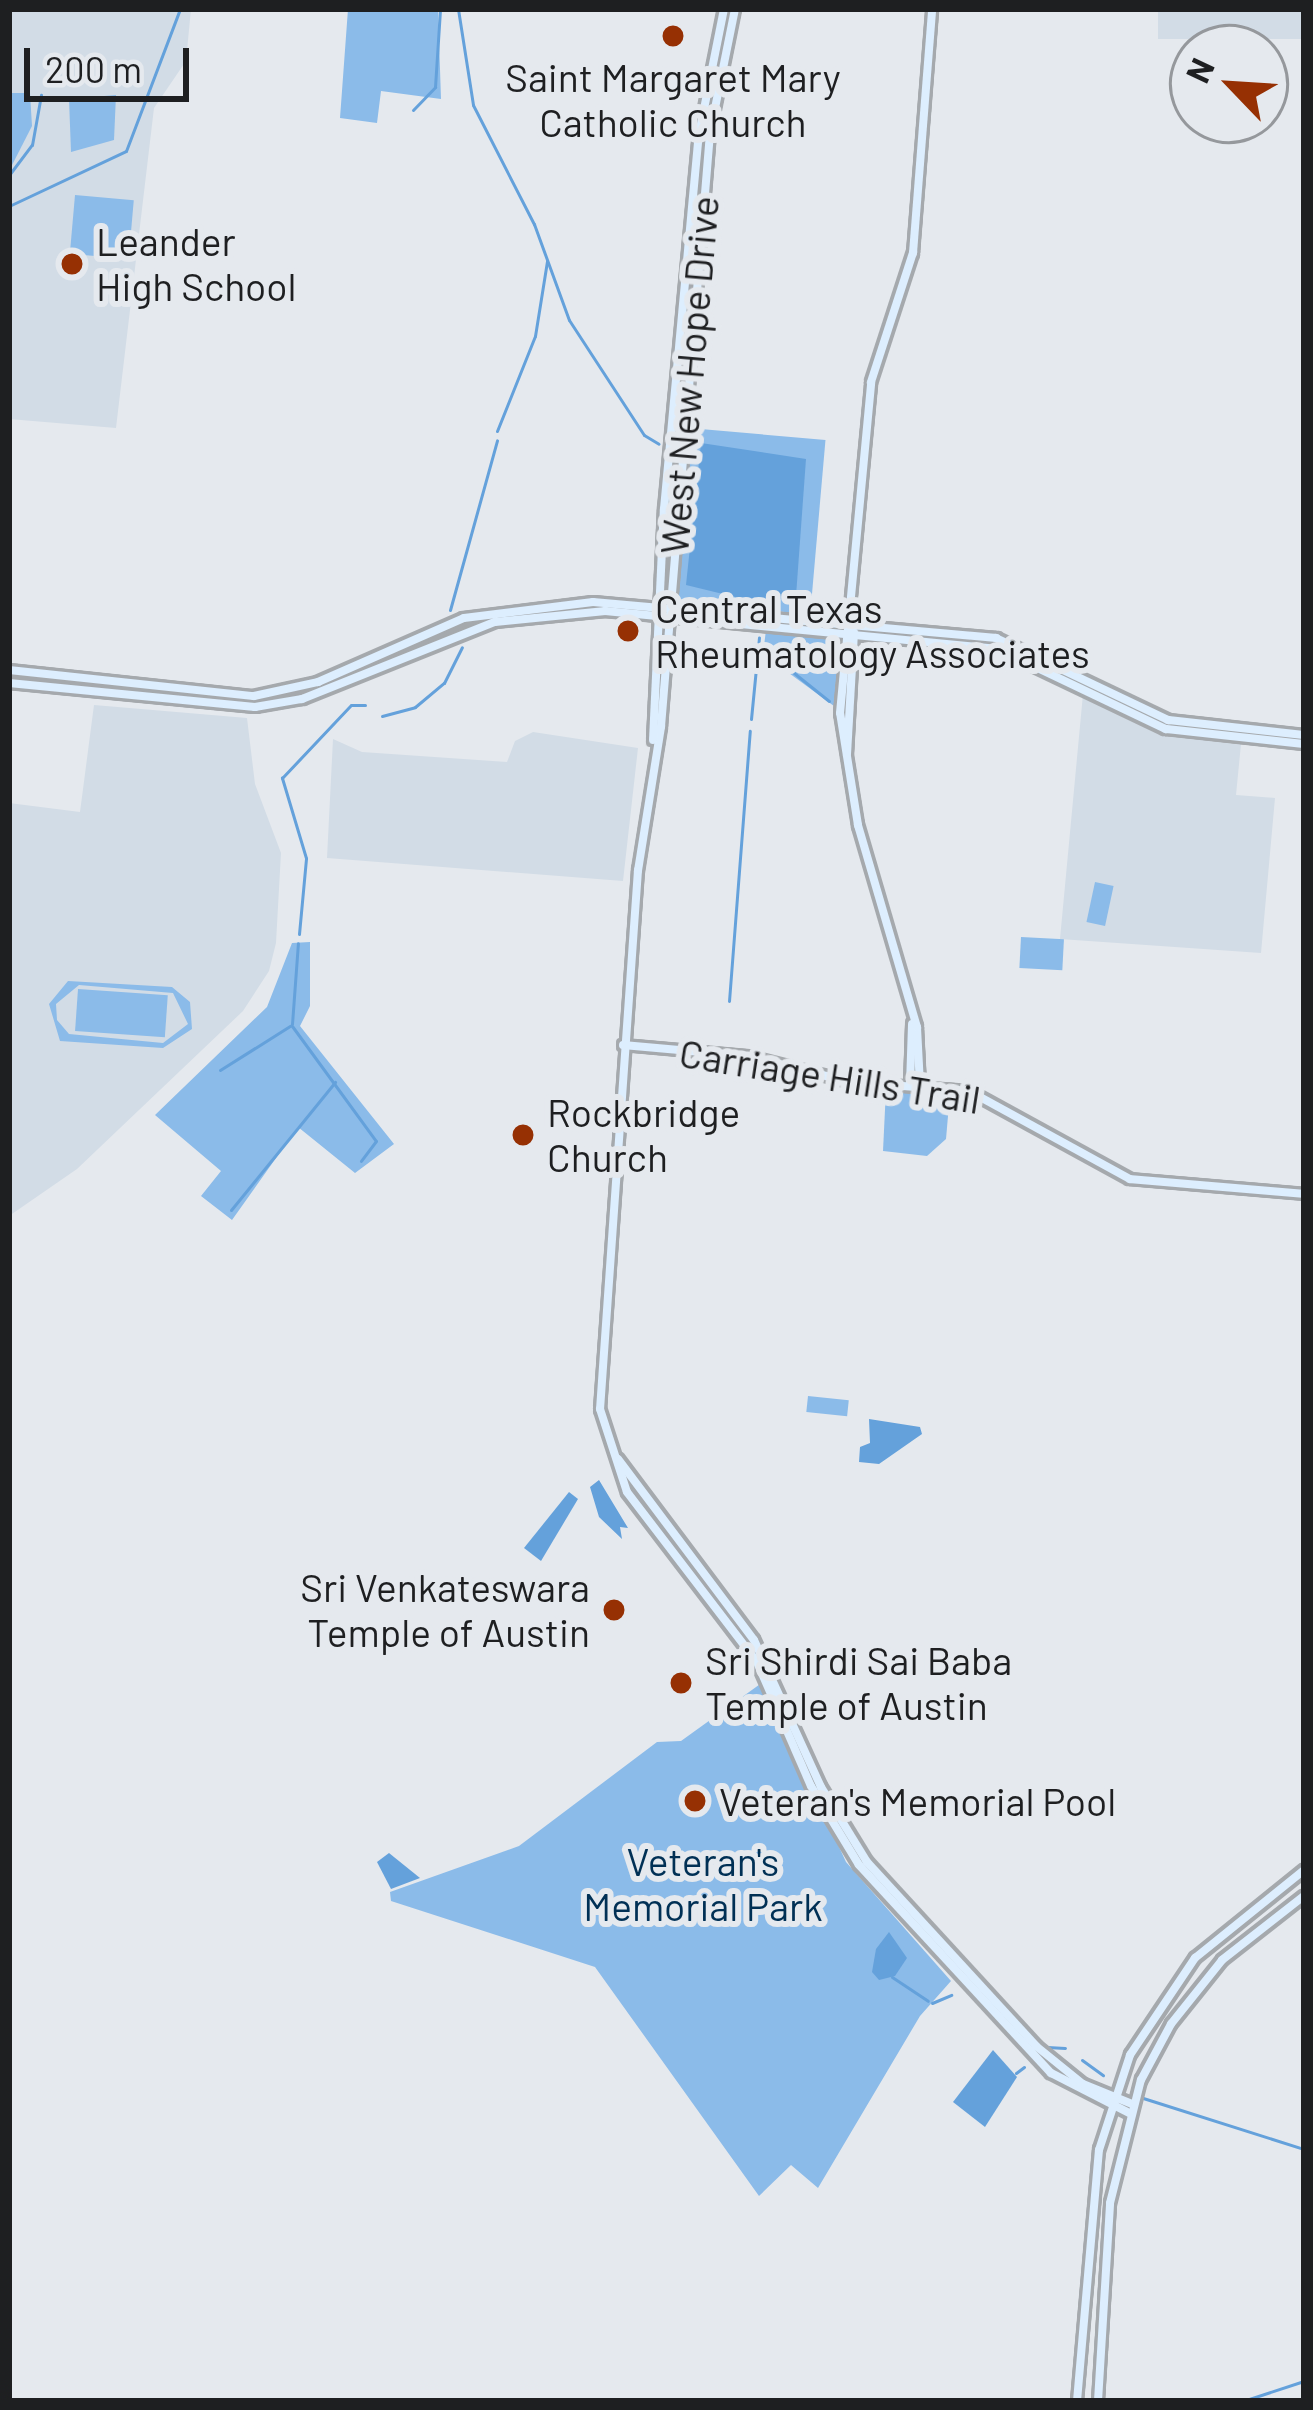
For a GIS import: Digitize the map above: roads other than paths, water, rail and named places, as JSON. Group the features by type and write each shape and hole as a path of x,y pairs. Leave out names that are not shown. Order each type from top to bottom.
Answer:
{"main road":[{"name":"West New Hope Drive","path":"724,9 699,134 668,472 654,741 598,1362 611,1448 638,1509 757,1663 811,1786 859,1865 1033,2056 1131,2109"},
{"name":"West New Hope Drive","path":"664,612 710,133 735,9"},
{"path":"915,1085 912,1024 847,767 871,382 913,253 932,9"},
{"path":"668,472 676,519"},
{"path":"9,670 254,696 318,682 464,618 554,603 998,649 1166,729 1304,744"},
{"path":"9,683 255,707 302,699 495,622 589,612 664,612"},
{"path":"852,631 996,638 1168,720 1304,734"},
{"name":"Carriage Hills Trail","path":"623,1045 747,1056 850,1082 915,1085 982,1096 1130,1179 1304,1194"},
{"path":"1077,2401 1093,2194 1112,2102 1149,2020 1195,1958 1304,1870"},
{"path":"1098,2401 1111,2203 1131,2109 1155,2050 1195,1991 1257,1928 1304,1896"},
{"path":"1080,2354 1102,2355"}],"waterway":[{"path":"9,206 126,151 180,9"},
{"path":"413,110 435,87 440,9"},
{"path":"458,9 473,105 534,224 569,320 644,435 659,444"},
{"path":"9,175 32,145 41,95"},
{"path":"497,431 535,336 547,261"},
{"path":"450,610 497,440"},
{"path":"751,719 759,637"},
{"path":"758,644 829,701"},
{"path":"382,716 415,707 444,683 462,647"},
{"path":"299,934 306,858 282,778 351,705 365,705"},
{"path":"729,1001 750,731"},
{"path":"292,1024 298,943"},
{"path":"220,1070 290,1026"},
{"path":"292,1026 376,1141 361,1161"},
{"path":"231,1210 335,1082"},
{"path":"892,1977 928,2001"},
{"path":"932,2003 951,1995"},
{"path":"1047,2047 1065,2048"},
{"path":"1082,2060 1103,2075"},
{"path":"1016,2073 1024,2067"},
{"path":"1143,2098 1304,2149"},
{"path":"1243,2401 1304,2381"}],"place":[{"name":"Saint Margaret Mary Catholic Church","path":"673,36"},
{"name":"Leander High School","path":"72,264"},
{"name":"Central Texas Rheumatology Associates","path":"628,631"},
{"name":"Rockbridge Church","path":"523,1135"},
{"name":"Sri Venkateswara Temple of Austin","path":"614,1610"},
{"name":"Sri Shirdi Sai Baba Temple of Austin","path":"681,1683"},
{"name":"Veteran's Memorial Pool","path":"695,1801"}],"park label":[{"name":"Veteran's Memorial Park","path":"703,1884"}]}
